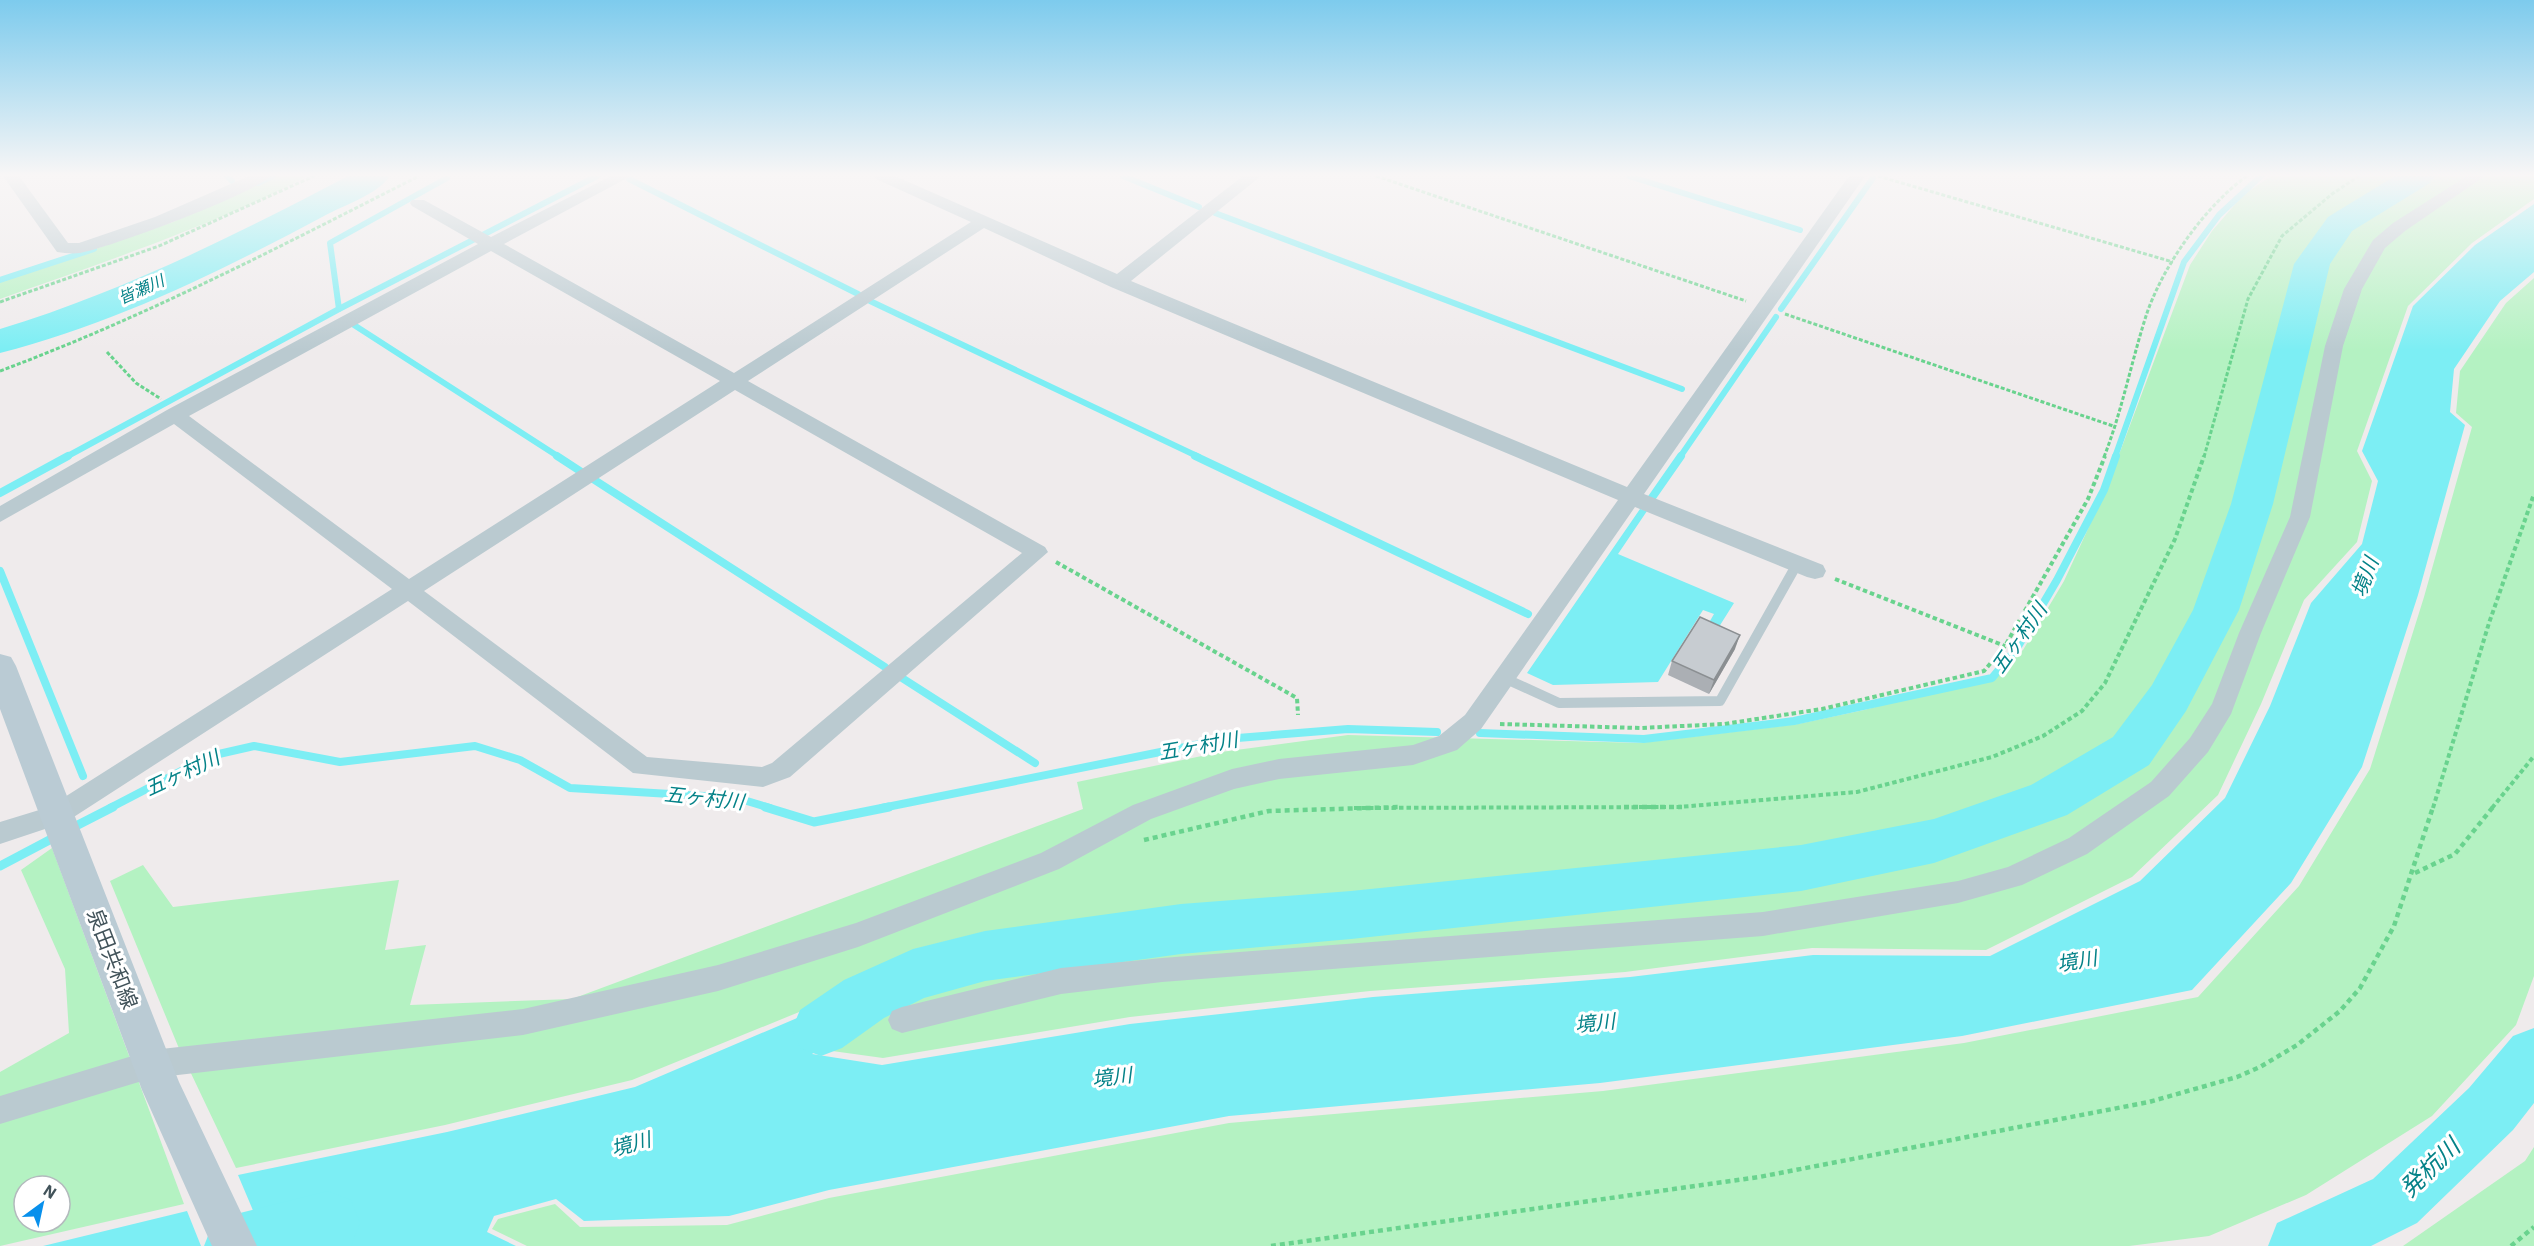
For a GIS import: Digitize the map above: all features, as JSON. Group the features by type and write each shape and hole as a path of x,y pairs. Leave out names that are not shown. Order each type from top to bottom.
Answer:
{"main road":[{"name":"泉田共和線","path":"0,666 157,1077 235,1246"}],"street":[{"path":"53,234 63,248 69,249 123,234"},
{"path":"174,414 642,766 763,777 781,770 1037,552 474,234"},
{"path":"0,515 493,234"},
{"path":"0,833 58,818 407,589 965,234"},
{"path":"1010,234 1117,283 1630,497 1806,567"},
{"path":"1117,283 1179,234"},
{"path":"0,1110 157,1077 523,1022 718,978 858,935 1050,861 1142,812 1232,779 1299,766 1413,755 1448,743 1473,723 1815,234"},
{"path":"902,1020 1061,981 1162,970 1659,934 1763,924 1958,892 2013,877 2078,846 2160,789 2199,745 2223,707 2250,633 2300,517 2319,431 2334,346 2353,289 2369,258 2391,234"}],"lane":[{"path":"1504,678 1559,703 1720,701 1806,567"}],"path":[{"path":"0,371 70,345 199,288 305,234"},
{"path":"1548,234 2116,427"},
{"path":"2077,234 2173,262"},
{"path":"1473,723 1622,728 1724,724 1814,710 1984,671 1995,661 2005,646 2088,499 2116,427 2147,314 2173,262 2193,234"},
{"path":"1142,840 1269,811 1425,806 1679,807 1857,792 1992,757 2043,736 2082,711 2105,683 2175,539 2207,448 2248,299 2284,234"},
{"path":"107,352 136,383 158,397"},
{"path":"1271,1246 1759,1177 2149,1102 2252,1071 2297,1043 2340,1010 2362,985 2377,957 2415,873 2423,837 2462,709 2515,543 2534,494"},
{"path":"1037,552 1297,698 1298,715"},
{"path":"1806,567 2005,646"},
{"path":"2415,873 2455,854 2534,756"},
{"path":"2511,1246 2534,1227"}],"green space":[{"path":"138,234 178,234 0,299 0,282"},
{"path":"2210,234 2484,234 2472,243 2408,306 2357,451 2372,481 2357,542 2304,600 2261,704 2218,795 2132,877 1986,950 1812,948 1625,972 1370,991 1130,1017 883,1058 825,1050 883,1009 873,982 632,1080 445,1125 236,1168 178,1046 110,881 143,865 173,907 399,880 385,950 426,945 410,1005 572,999 1083,809 1077,782 1221,752 1348,735 1640,743 1798,724 1864,710 1992,676 2023,650 2064,581 2105,492 2190,265"},
{"path":"2534,278 2534,976 2516,1025 2432,1116 2306,1195 2209,1236 2129,1246 527,1246 492,1229 498,1219 555,1204 580,1227 727,1225 829,1198 1229,1123 1603,1091 1964,1043 2198,997 2299,886 2370,769 2424,597 2472,427 2456,413 2460,371 2506,303"},
{"path":"52,848 184,1204 72,1230 72,1174 12,1174 12,1234 53,1234 0,1246 0,1072 69,1033 65,969 21,870"},
{"path":"2534,1147 2534,1246 2403,1246 2525,1161"}],"water":[{"path":"2491,234 2534,234 2534,272 2500,301 2454,369 2450,412 2465,425 2418,595 2362,767 2291,883 2192,990 1962,1036 1600,1083 1229,1116 829,1190 729,1216 584,1221 556,1199 494,1216 487,1232 516,1246 268,1246 238,1175 447,1132 635,1087 870,987 878,1009 812,1054 882,1065 1130,1024 1373,997 1630,977 1813,955 1990,956 2140,881 2225,798 2270,706 2311,603 2362,544 2378,481 2362,451 2413,306 2475,245"},
{"path":"1640,509 1647,511 1618,554 1734,603 1717,630 1707,626 1714,614 1703,610 1658,682 1553,685 1527,673"},
{"path":"187,1211 201,1246 43,1246"}],"building":[{"path":"1700,617 1740,635 1714,680 1672,661"}],"waterway":[{"name":"皆瀬川","path":"0,341 48,326 144,290 263,234"},
{"path":"339,309 330,243 346,234"},
{"path":"339,309 484,234"},
{"path":"739,234 858,294"},
{"path":"1271,234 1682,389"},
{"path":"1781,309 1834,234"},
{"name":"五ヶ村川","path":"2115,457 2184,262 2205,234"},
{"path":"821,1029 864,999 913,975 985,956 1181,929 1351,915 1801,868 1934,841 2049,800 2131,751 2169,698 2216,610 2252,504 2312,264 2333,234"},
{"path":"0,280 94,249"},
{"path":"870,301 1199,457"},
{"path":"66,457 339,309"},
{"path":"1680,457 1776,317"},
{"path":"354,325 559,457"},
{"path":"0,493 68,456"},
{"path":"557,456 580,471"},
{"path":"1195,456 1528,614"},
{"path":"1651,499 1681,456"},
{"name":"五ヶ村川","path":"1480,733 1644,739 1794,721 1992,678 2017,648 2057,580 2104,490 2116,456"},
{"path":"593,479 885,667"},
{"path":"0,571 83,776"},
{"path":"902,678 1035,763"},
{"name":"五ヶ村川","path":"882,808 1225,739 1348,729 1437,732"},
{"name":"五ヶ村川","path":"110,808 210,756 254,746 340,762 475,746 520,760 570,788 737,798 770,808"},
{"name":"五ヶ村川","path":"70,829 113,807"},
{"name":"五ヶ村川","path":"765,807 814,822 889,807"},
{"name":"五ヶ村川","path":"0,866 57,836"},
{"name":"発杭川","path":"2300,1246 2395,1201 2491,1109 2534,1056"},
{"name":"境川","path":"236,1246 328,1223"}]}
